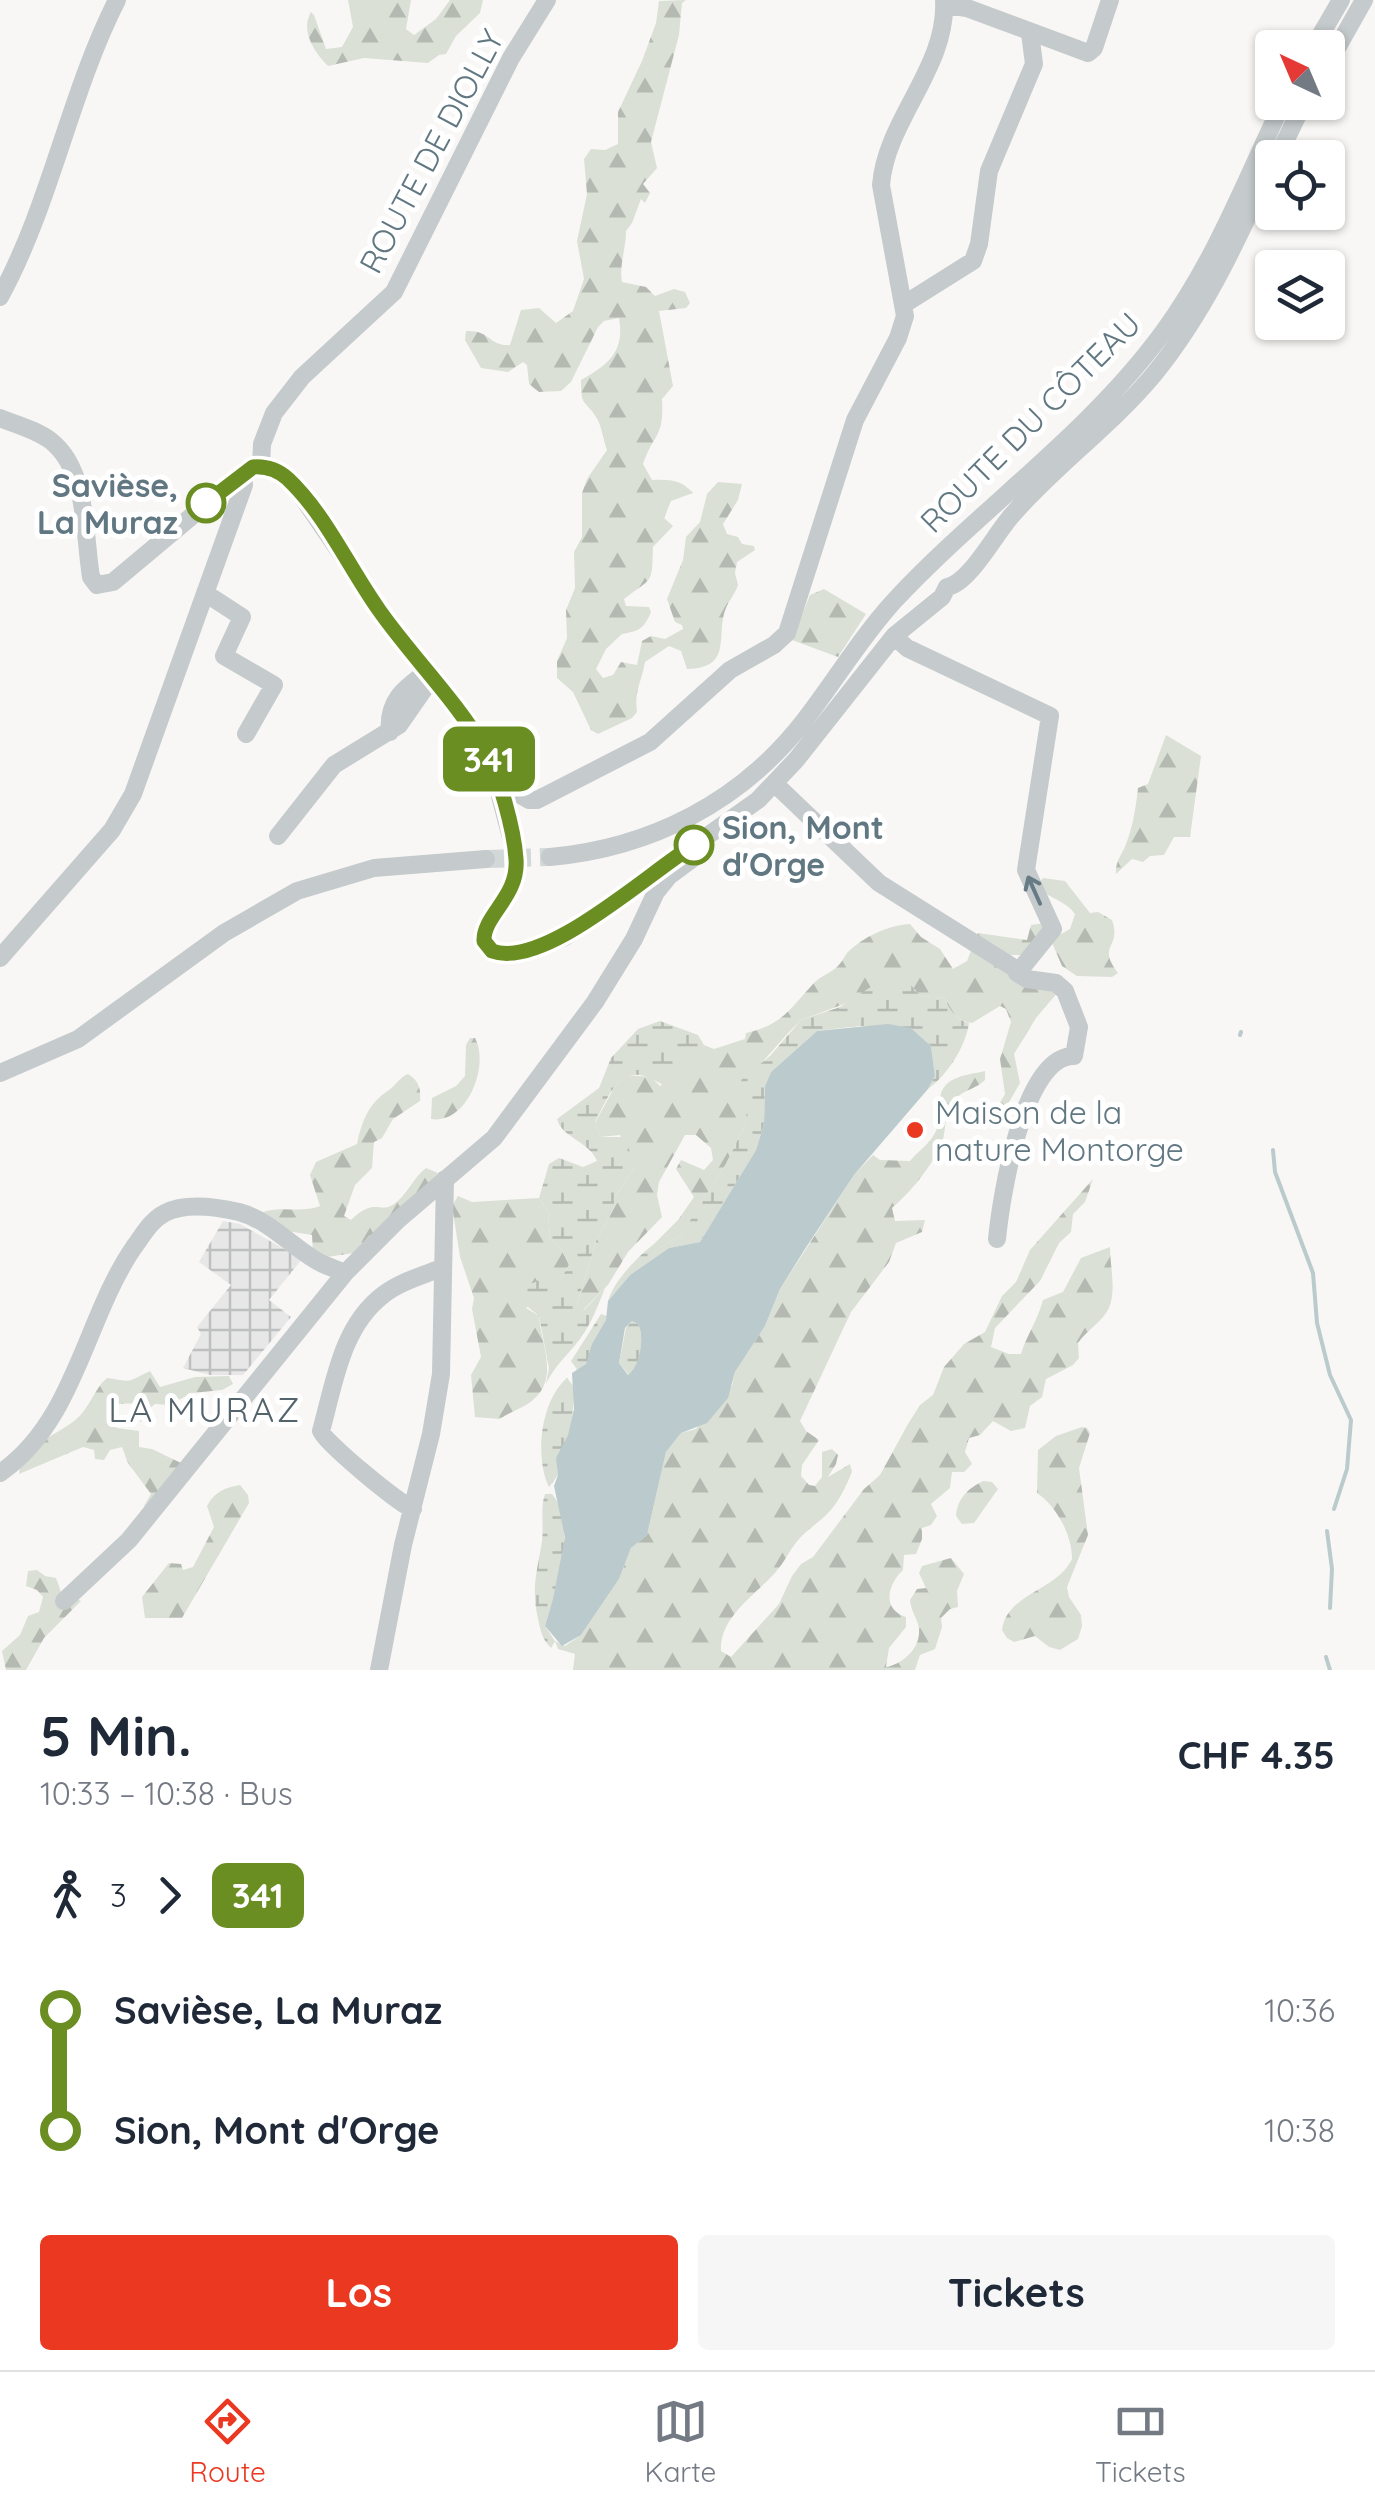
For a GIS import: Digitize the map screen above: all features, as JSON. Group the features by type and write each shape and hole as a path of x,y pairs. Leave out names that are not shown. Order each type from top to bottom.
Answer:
{"street":[{"path":"0,297 44,200 117,0"},
{"name":"ROUTE DE DIOLLY","path":"0,958 112,830 134,794 244,485 282,402 302,377 394,292 510,58 547,0"},
{"path":"491,762 500,759 509,764 517,794 536,800 650,742 730,670 782,640 792,622 856,420 902,330 904,305 882,175 888,152 931,59 945,3 1088,53 1094,48 1110,0"},
{"path":"1323,30 1341,0"},
{"path":"1345,34 1364,0"},
{"path":"904,305 973,261 989,170 1034,64 1030,33"},
{"name":"ROUTE DU CÔTEAU","path":"550,856 591,852 649,836 692,817 748,780 794,734 882,614 1083,421 1163,332 1219,240 1275,120"},
{"path":"0,418 48,438 68,459 76,480 91,577 97,584 112,582 252,469 281,474 302,496 382,615 468,724 491,762 516,860 511,890 484,932 484,941 494,952 532,950 562,938 745,811 775,784 894,636 942,597 947,587 964,578 1022,503 1152,376 1191,326 1255,201"},
{"path":"926,568 947,587"},
{"path":"205,594 242,617 224,656 274,685 246,734"},
{"path":"894,636 907,648 1050,716 1026,870 1053,929 1018,972"},
{"path":"278,836 334,764 390,732 407,716 428,676"},
{"path":"775,784 879,884 1027,979 1061,987 1079,1027 1074,1056 1061,1056 1049,1064 1026,1107 1001,1194 997,1239"},
{"path":"64,1601 129,1540 345,1273 445,1179 481,1152 594,1002 634,939 656,892 694,856 693,846"},
{"path":"0,1073 78,1039 224,933 297,891 374,868 486,859"},
{"path":"379,1670 432,1434 442,1361 445,1179"},
{"path":"0,1473 29,1450 46,1423 82,1359 115,1275 163,1213 190,1206 240,1212 284,1236 316,1260 345,1273"},
{"path":"413,1509 324,1440 321,1431 337,1368 367,1313 384,1294 441,1268"}],"shaded area":[{"path":"888,1024 911,1028 931,1046 935,1076 854,1175 805,1249 780,1289 765,1326 735,1372 728,1398 707,1423 681,1433 666,1452 647,1535 631,1548 619,1579 581,1635 562,1646 545,1626 565,1537 554,1486 558,1475 556,1458 568,1435 574,1409 572,1373 586,1364 606,1320 608,1301 630,1275 669,1248 700,1242 756,1150 764,1124 765,1086 771,1072 817,1031","holes":["632,1321 638,1324 640,1351 628,1375 619,1363 625,1328"]},
{"path":"223,1221 240,1224 302,1259 269,1300 291,1317 243,1375 210,1375 183,1368 201,1334 197,1327 231,1285 199,1262"}],"green space":[{"path":"348,0 411,0 406,29 414,35 436,19 450,0 483,0 480,13 456,36 446,54 428,63 364,58 328,66 310,41 308,19 311,12 326,49 342,47 353,27"},
{"path":"686,0 682,3 679,35 651,142 657,168 643,184 650,193 645,203 641,199 626,231 621,276 622,282 646,287 655,296 674,289 685,292 690,303 686,308 659,311 673,386 662,399 660,428 643,464 652,480 675,481 693,493 671,501 664,518 673,526 653,547 649,579 624,599 626,606 649,607 651,612 640,628 622,634 606,649 596,669 603,678 613,675 621,662 637,665 642,641 651,636 665,639 683,629 675,622 667,599 683,560 686,537 700,522 707,494 718,482 742,484 738,500 723,524 727,534 755,550 737,562 738,585 723,618 717,656 702,667 687,669 681,651 669,646 645,662 637,692 637,712 598,734 591,730 573,692 557,678 557,661 567,638 566,610 575,588 574,552 582,537 582,493 607,450 598,421 583,399 581,380 599,369 617,349 619,318 604,321 598,327 571,382 561,391 539,392 529,384 527,365 523,362 508,372 481,368 465,340 466,331 510,345 521,310 539,308 556,323 573,311 584,279 577,241 587,194 584,159 591,149 605,150 618,144 618,112 642,61 656,23 659,1"},
{"path":"824,589 866,614 838,657 792,640 810,595"},
{"path":"1166,735 1201,756 1190,837 1174,837 1164,855 1150,856 1143,862 1132,859 1116,874 1138,788 1148,784"},
{"path":"1043,878 1065,881 1090,913 1098,912 1112,920 1114,936 1109,957 1118,973 1112,977 1077,976 1062,966 1050,938 1025,955 1007,955 1059,991 1036,1018 1014,1054 1020,1083 1004,1111 998,1106 1005,1094 1000,1059 1011,1022 1006,1009 1000,1006 972,1023 966,1022 955,1015 944,998 921,996 906,981 801,1020 759,1066 744,1127 682,1234 655,1251 654,1244 694,1197 676,1169 681,1160 704,1170 713,1160 711,1148 696,1135 685,1135 659,1182 657,1195 662,1217 628,1252 608,1285 583,1310 577,1304 596,1241 613,1210 615,1197 634,1168 620,1135 600,1137 595,1123 615,1086 626,1075 651,1077 660,1086 704,1045 714,1049 745,1039 746,1033 784,1015 816,981 838,966 853,947 885,929 910,924 940,949 953,969 967,961 978,933 1027,940 1031,925 1045,923 1056,937 1070,929 1075,914 1036,887"},
{"path":"892,977 906,980 921,996 944,998 957,1017 969,1023 960,1051 942,1076 928,1089 935,1076 931,1046 911,1028 858,1026 817,1031 771,1072 765,1086 764,1124 756,1150 700,1242 669,1248 630,1275 608,1301 640,1256 654,1244 656,1250 682,1234 726,1164 744,1127 748,1107 736,1093 742,1079 770,1056 801,1020 840,1007"},
{"path":"660,1021 698,1035 704,1045 679,1070 673,1087 648,1077 626,1077 608,1097 595,1122 600,1137 626,1137 634,1168 615,1197 613,1210 596,1241 577,1304 584,1310 605,1288 600,1301 584,1333 546,1384 549,1368 539,1316 518,1299 518,1289 550,1276 562,1277 569,1265 562,1250 550,1239 548,1212 539,1198 549,1164 559,1158 583,1167 597,1161 564,1131 557,1119 599,1088 611,1058 638,1029"},
{"path":"470,1038 475,1038 480,1063 472,1091 455,1113 431,1119 432,1098 456,1086 465,1076 466,1045"},
{"path":"985,1071 985,1080 953,1102 936,1154 919,1180 892,1208 895,1221 925,1220 922,1232 896,1243 889,1262 851,1312 800,1421 819,1440 802,1465 801,1476 809,1485 815,1486 822,1477 822,1452 832,1449 838,1455 828,1477 850,1464 852,1472 829,1512 799,1539 776,1572 731,1619 721,1651 731,1657 779,1604 801,1564 813,1557 864,1489 880,1475 920,1405 933,1395 944,1367 964,1344 985,1332 1002,1296 1016,1282 1030,1250 1093,1179 1085,1202 1073,1214 1071,1232 1059,1243 1040,1281 995,1328 991,1347 1021,1354 1043,1300 1063,1292 1081,1258 1110,1247 1110,1306 1078,1343 1079,1358 1073,1365 1046,1379 1042,1397 1030,1406 1025,1428 1011,1431 993,1421 980,1435 969,1438 965,1452 972,1464 964,1472 952,1472 950,1488 931,1504 937,1516 931,1525 922,1528 916,1554 904,1555 903,1570 891,1589 890,1602 906,1617 906,1627 889,1648 886,1667 906,1658 918,1639 918,1624 910,1600 917,1589 926,1588 919,1573 922,1566 951,1558 964,1574 957,1591 958,1607 941,1618 935,1649 920,1655 915,1670 573,1670 575,1654 558,1649 555,1641 565,1646 581,1635 619,1579 631,1548 647,1535 666,1452 681,1433 696,1429 732,1386 735,1372 765,1326 780,1289 854,1175 873,1155 880,1160 910,1161 936,1131 945,1085"},
{"path":"408,1074 418,1085 420,1101 393,1119 382,1138 374,1142 372,1168 355,1185 344,1216 351,1220 366,1209 389,1207 426,1168 438,1173 435,1180 354,1253 320,1258 313,1253 312,1235 268,1228 259,1214 320,1206 310,1175 316,1162 357,1144 371,1106"},
{"path":"458,1196 472,1202 539,1198 548,1212 550,1239 562,1250 569,1265 562,1277 526,1308 539,1316 547,1360 546,1381 531,1402 500,1419 475,1417 471,1375 481,1357 472,1309 474,1298 460,1257 452,1206"},
{"path":"601,1314 607,1316 606,1320 586,1364 578,1371 571,1361"},
{"path":"632,1321 638,1324 641,1343 639,1359 629,1375 619,1363 626,1328"},
{"path":"150,1371 160,1387 195,1377 229,1376 233,1384 222,1390 192,1393 169,1405 155,1404 140,1423 140,1403 118,1404 111,1422 117,1428 139,1431 139,1447 181,1463 147,1508 144,1506 151,1494 128,1463 122,1447 110,1450 104,1460 95,1459 94,1450 83,1447 19,1474 26,1456 79,1416 107,1378 129,1380"},
{"path":"567,1378 575,1388 571,1424 558,1459 558,1475 549,1487 542,1460 543,1429 551,1400"},
{"path":"1082,1427 1090,1433 1079,1468 1088,1535 1067,1587 1081,1615 1078,1639 1060,1650 1035,1636 1014,1642 1002,1630 1006,1618 1022,1600 1065,1570 1072,1559 1062,1522 1037,1493 1038,1450 1056,1436"},
{"path":"983,1481 992,1482 998,1489 974,1523 962,1524 956,1516 961,1499"},
{"path":"240,1485 249,1503 182,1618 145,1618 142,1597 169,1563 181,1564 183,1570 193,1567 214,1527 207,1506 210,1501 221,1491"},
{"path":"545,1494 552,1494 560,1508 565,1541 545,1626 555,1641 551,1648 540,1628 535,1589 544,1499"},
{"path":"37,1570 56,1578 61,1592 81,1601 44,1638 26,1670 6,1670 2,1651 20,1635 28,1616 39,1612 43,1597 26,1586 28,1571"}],"waterway":[{"path":"1273,1150 1275,1172 1313,1273 1317,1323 1330,1375 1351,1420 1347,1469 1334,1509"},
{"path":"1327,1531 1332,1569 1330,1608"},
{"path":"1326,1657 1330,1670"}],"tunnel":[{"path":"486,859 550,857"}],"bus line":[{"name":"341","path":"206,503 253,467 273,469 292,482 389,624 482,745 495,774 516,860 511,890 484,932 484,941 492,951 520,952 562,938 694,845"}],"place":[{"name":"Savièse, La Muraz","path":"206,503"},
{"name":"Sion, Mont d'Orge","path":"694,845"},
{"name":"Maison de la nature Montorge","path":"915,1130"}],"district":[{"name":"LA MURAZ","path":"205,1409"}]}
